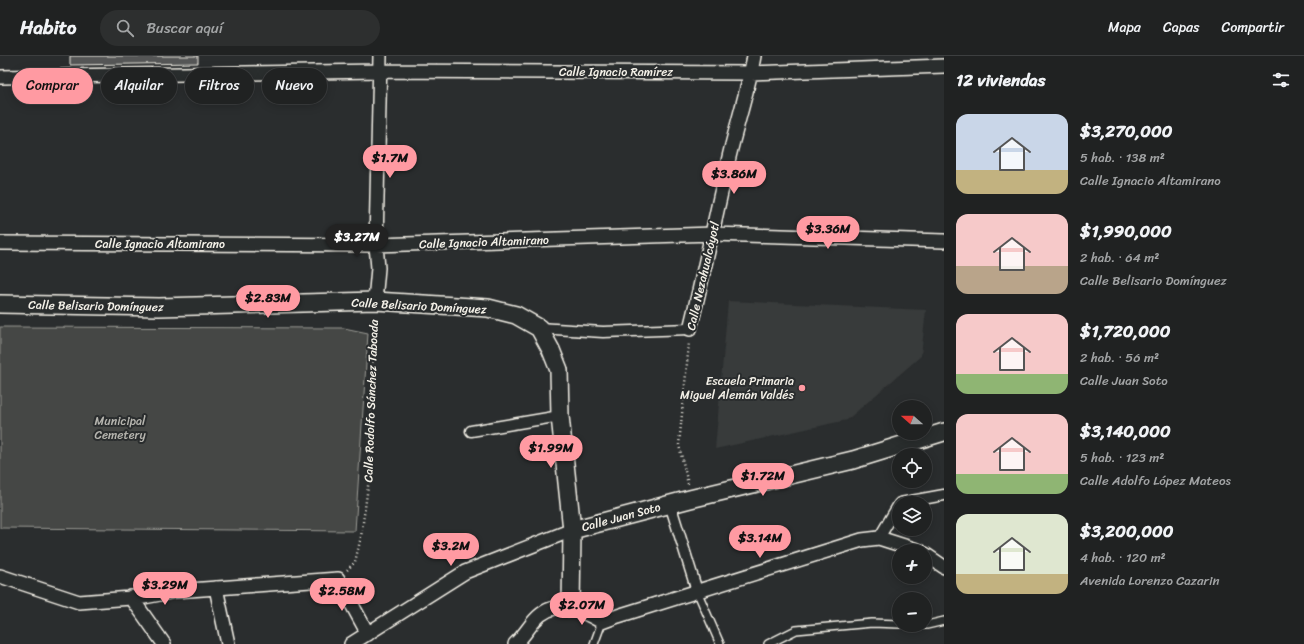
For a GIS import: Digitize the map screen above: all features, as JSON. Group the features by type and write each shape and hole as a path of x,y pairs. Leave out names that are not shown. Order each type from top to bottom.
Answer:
{"street":[{"path":"375,301 378,268 376,245 380,56"},
{"name":"Calle Nezahualcóyotl","path":"690,329 754,56"},
{"name":"Calle Ignacio Ramírez","path":"0,77 379,71 751,72 944,66"},
{"name":"Calle Ignacio Altamirano","path":"0,243 376,245 713,234 944,241"},
{"name":"Calle Belisario Domínguez","path":"0,304 160,307 375,301 488,308 516,315 539,328 552,350 559,370 560,416 572,530 571,608"},
{"path":"539,328 603,332 690,329"},
{"path":"471,431 560,416"},
{"name":"Calle Juan Soto","path":"572,530 690,499 853,460 944,432"},
{"path":"932,497 944,495"},
{"name":"Calle Juan Soto","path":"670,504 697,592"},
{"path":"879,538 892,515"},
{"path":"351,644 465,572 572,530"},
{"path":"516,644 539,615 552,608 562,606 571,608 591,615 602,622 862,540 879,538 898,544"},
{"path":"932,559 944,567"},
{"path":"0,576 79,602 144,597 176,591 338,579 368,634"},
{"path":"216,588 228,644"},
{"path":"131,597 164,644"}],"lane":[{"path":"697,592 720,644"},
{"path":"932,625 944,621"},
{"path":"594,644 602,622"},
{"path":"768,644 796,630 872,623 892,624"}],"path":[{"name":"Calle Rodolfo Sánchez Taboada","path":"338,579 355,562 361,537 369,479 375,301"},
{"name":"Calle Nezahualcóyotl","path":"690,329 679,445 690,499"}],"shaded area":[{"name":"Escuela Primaria Miguel Alemán Valdés","path":"728,301 926,310 921,356 847,420 715,449"}],"green space":[{"name":"Municipal Cemetery","path":"0,327 344,328 368,333 355,531 0,528"}],"building":[{"path":"70,56 198,56 198,63 70,65"}],"place":[{"name":"Escuela Primaria Miguel Alemán Valdés","path":"802,388"}]}
